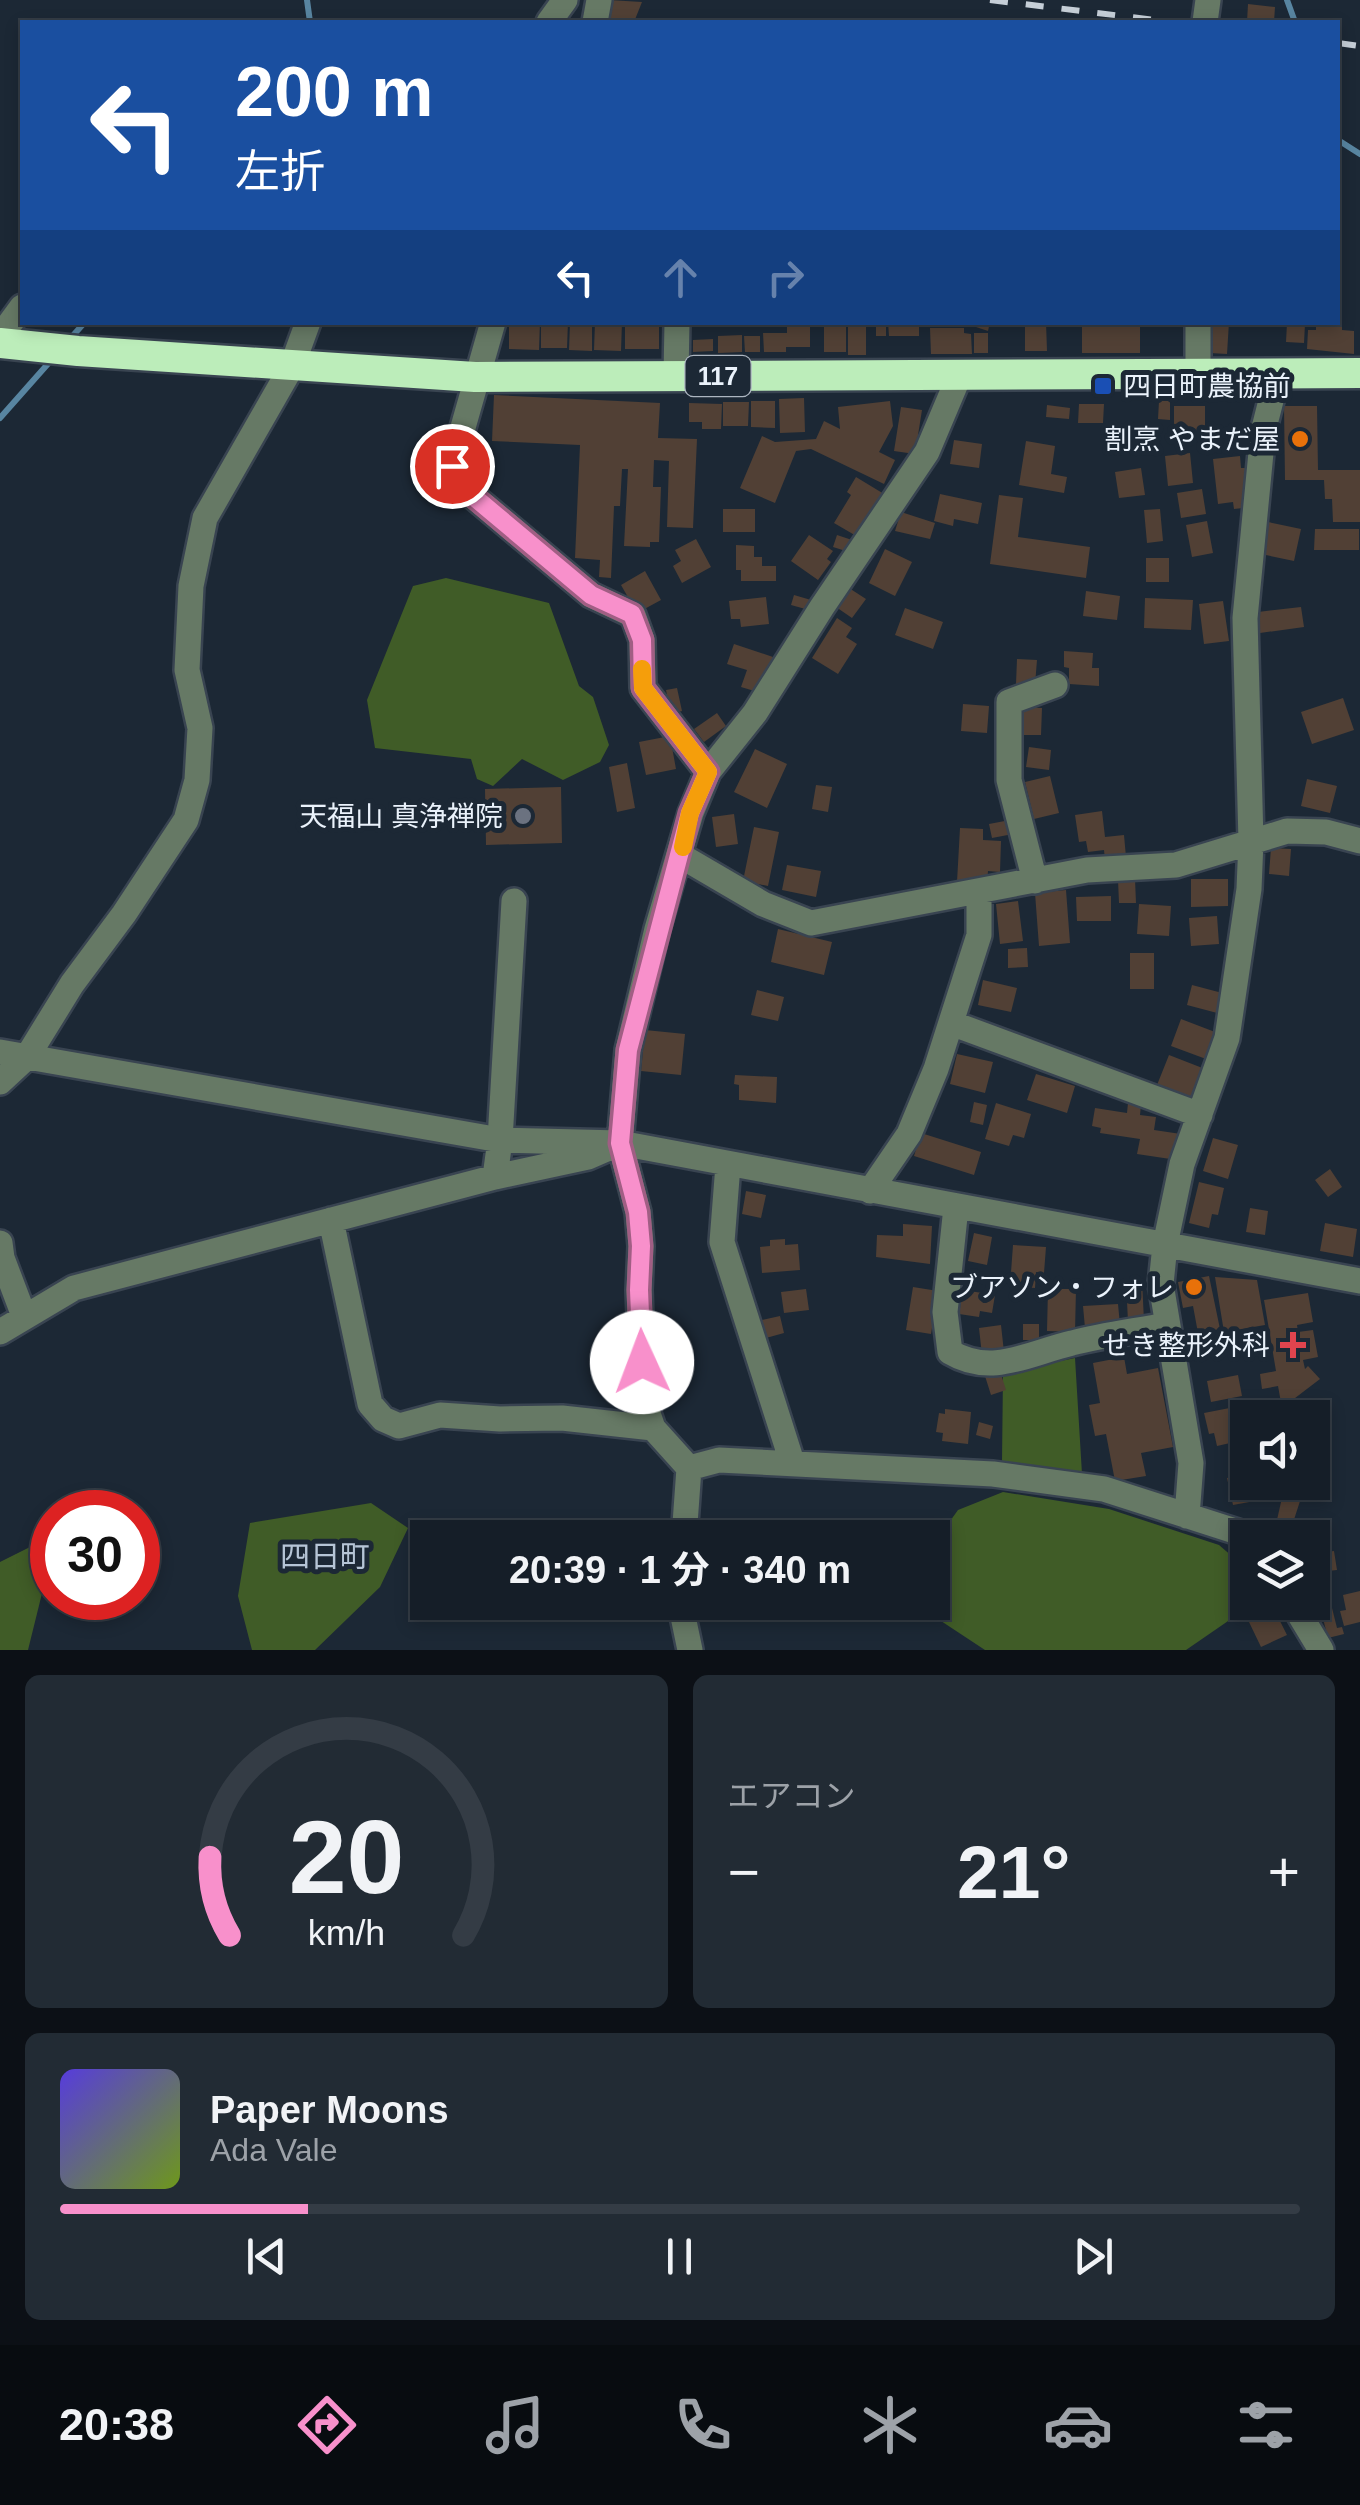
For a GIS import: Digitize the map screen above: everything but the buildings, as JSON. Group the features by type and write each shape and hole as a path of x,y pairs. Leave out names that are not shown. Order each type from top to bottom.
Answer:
{"highway":[{"name":"117","path":"2,341 78,351 475,378 1360,373"}],"street":[{"path":"550,20 565,0"},
{"path":"2,341 20,311"},
{"path":"0,1082 27,1057 72,984 186,820 197,780 200,728 187,670 191,586 205,518 292,366 307,325"},
{"path":"492,325 452,466 461,486 591,595 632,614 642,640 643,688 708,772"},
{"path":"676,325 676,376"},
{"path":"1198,325 1198,374"},
{"path":"1187,1516 1191,1463 1160,1284 1182,1164 1227,1038 1249,889 1245,618 1263,432 1278,373"},
{"path":"685,1520 688,1468 652,1428 643,1399 640,1229 620,1143 628,1050 690,813 708,772 756,713 927,452 960,374"},
{"path":"1035,881 1009,780 1009,702 1056,685"},
{"path":"680,856 763,904 811,923 1087,870 1176,864 1287,832 1326,832 1360,841"},
{"path":"870,1191 909,1134 951,1023 979,935 979,892"},
{"path":"495,1178 514,901"},
{"path":"951,1023 1200,1115"},
{"path":"0,1052 500,1140 620,1143 1360,1281"},
{"path":"0,1332 74,1288 495,1178 588,1158 620,1143"},
{"path":"728,1165 722,1242 792,1462"},
{"path":"956,1207 945,1312 950,1352 968,1363 1004,1363 1072,1342 1166,1325"},
{"path":"331,1220 370,1404 383,1419 399,1426 440,1415 562,1418 652,1428"},
{"path":"0,1244 24,1316"},
{"path":"688,1468 718,1460 792,1462 1030,1479 1104,1489 1230,1529"},
{"path":"684,1620 690,1650"},
{"path":"1301,1620 1315,1648"}],"green space":[{"path":"446,578 549,603 579,686 593,697 609,745 600,762 563,780 522,759 493,786 477,779 471,759 375,748 367,700 413,586"},
{"path":"1075,1358 1082,1474 1002,1462 1003,1373"},
{"path":"1003,1492 1109,1509 1219,1545 1230,1554 1230,1620 1186,1650 985,1650 941,1620 950,1620 950,1521 958,1510"},
{"path":"371,1503 408,1528 380,1587 315,1650 252,1650 238,1596 250,1523"},
{"path":"30,1547 30,1620 35,1620 28,1650 0,1650 0,1562"}],"waterway":[{"path":"307,0 310,20"},
{"path":"1287,0 1294,20"},
{"path":"1340,141 1360,154"},
{"path":"69,340 82,325"},
{"path":"0,418 54,357"}],"railway":[{"path":"990,0 1155,20"},
{"path":"1340,43 1360,46"}],"slow traffic":[{"path":"642,669 643,688 708,772 690,813 683,847"}],"place":[{"name":"四日町農協前","path":"1103,386"},
{"name":"割烹 やまだ屋","path":"1300,439"},
{"name":"天福山 真浄禅院","path":"523,816"},
{"name":"ブアソン・フォレ","path":"1194,1287"},
{"name":"せき整形外科","path":"1293,1345"}],"district":[{"name":"四日町","path":"325,1557"}],"route":[{"path":"452,466 461,486 591,595 632,614 642,640 643,688 708,772 690,813 628,1050 620,1143 638,1212 642,1362"}]}
